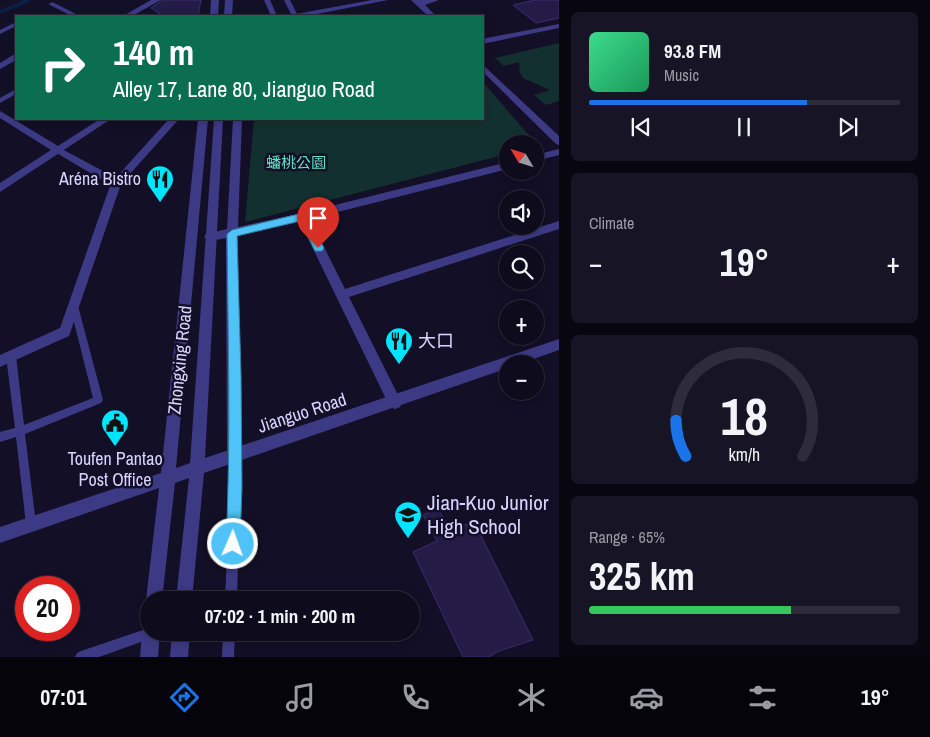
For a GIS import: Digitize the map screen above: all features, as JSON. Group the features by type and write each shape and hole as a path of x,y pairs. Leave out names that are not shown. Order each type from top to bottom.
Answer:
{"street":[{"path":"128,15 157,0"},
{"path":"214,15 215,0"},
{"path":"228,15 229,0"},
{"path":"301,15 384,0"},
{"path":"417,2 435,0"},
{"path":"417,2 431,15"},
{"path":"484,42 559,26"},
{"path":"0,66 15,58"},
{"path":"484,68 559,142"},
{"path":"0,114 116,183"},
{"path":"0,188 104,120"},
{"path":"5,359 64,332 116,183 173,120"},
{"name":"Zhongxing Road","path":"155,591 203,120"},
{"name":"Zhongxing Road","path":"185,591 196,467 218,120"},
{"path":"234,455 235,375 232,234 237,120"},
{"path":"544,156 559,152"},
{"path":"210,237 232,234 303,217 499,167"},
{"path":"303,217 394,403"},
{"path":"341,294 559,226"},
{"name":"Jianguo Road","path":"0,535 196,467 394,403 559,344"},
{"path":"148,657 150,641"},
{"path":"179,657 180,641"}],"lane":[{"path":"267,0 274,15"},
{"path":"287,0 294,15"},
{"path":"52,4 74,15"},
{"path":"0,32 15,26"},
{"path":"0,101 15,92"},
{"path":"0,437 98,400 74,306"},
{"path":"5,359 20,431 31,524"},
{"path":"231,591 235,487 234,455"},
{"path":"81,657 140,637"},
{"path":"228,657 229,641"}],"green space":[{"path":"559,43 559,101 546,105 534,95 550,90 523,78 520,73 519,62 504,66 495,58"},
{"name":"蟠桃公園","path":"484,83 529,135 499,135 499,156 245,222 254,120 484,120"}],"building":[{"path":"163,0 201,0 198,15 162,15 151,8"},
{"path":"535,0 559,0 559,18 536,23 513,5"},
{"path":"437,508 451,529 474,522 533,640 499,651 489,657 463,657 413,552 437,541 423,515"}],"waterway":[{"path":"0,12 29,0"}],"place":[{"name":"Aréna Bistro","path":"160,203"},
{"name":"大口","path":"399,365"},
{"name":"Toufen Pantao Post Office","path":"115,447"},
{"name":"Jian-Kuo Junior High School","path":"408,539"}],"route":[{"path":"233,544 235,375 232,234 303,217 318,248"}]}
